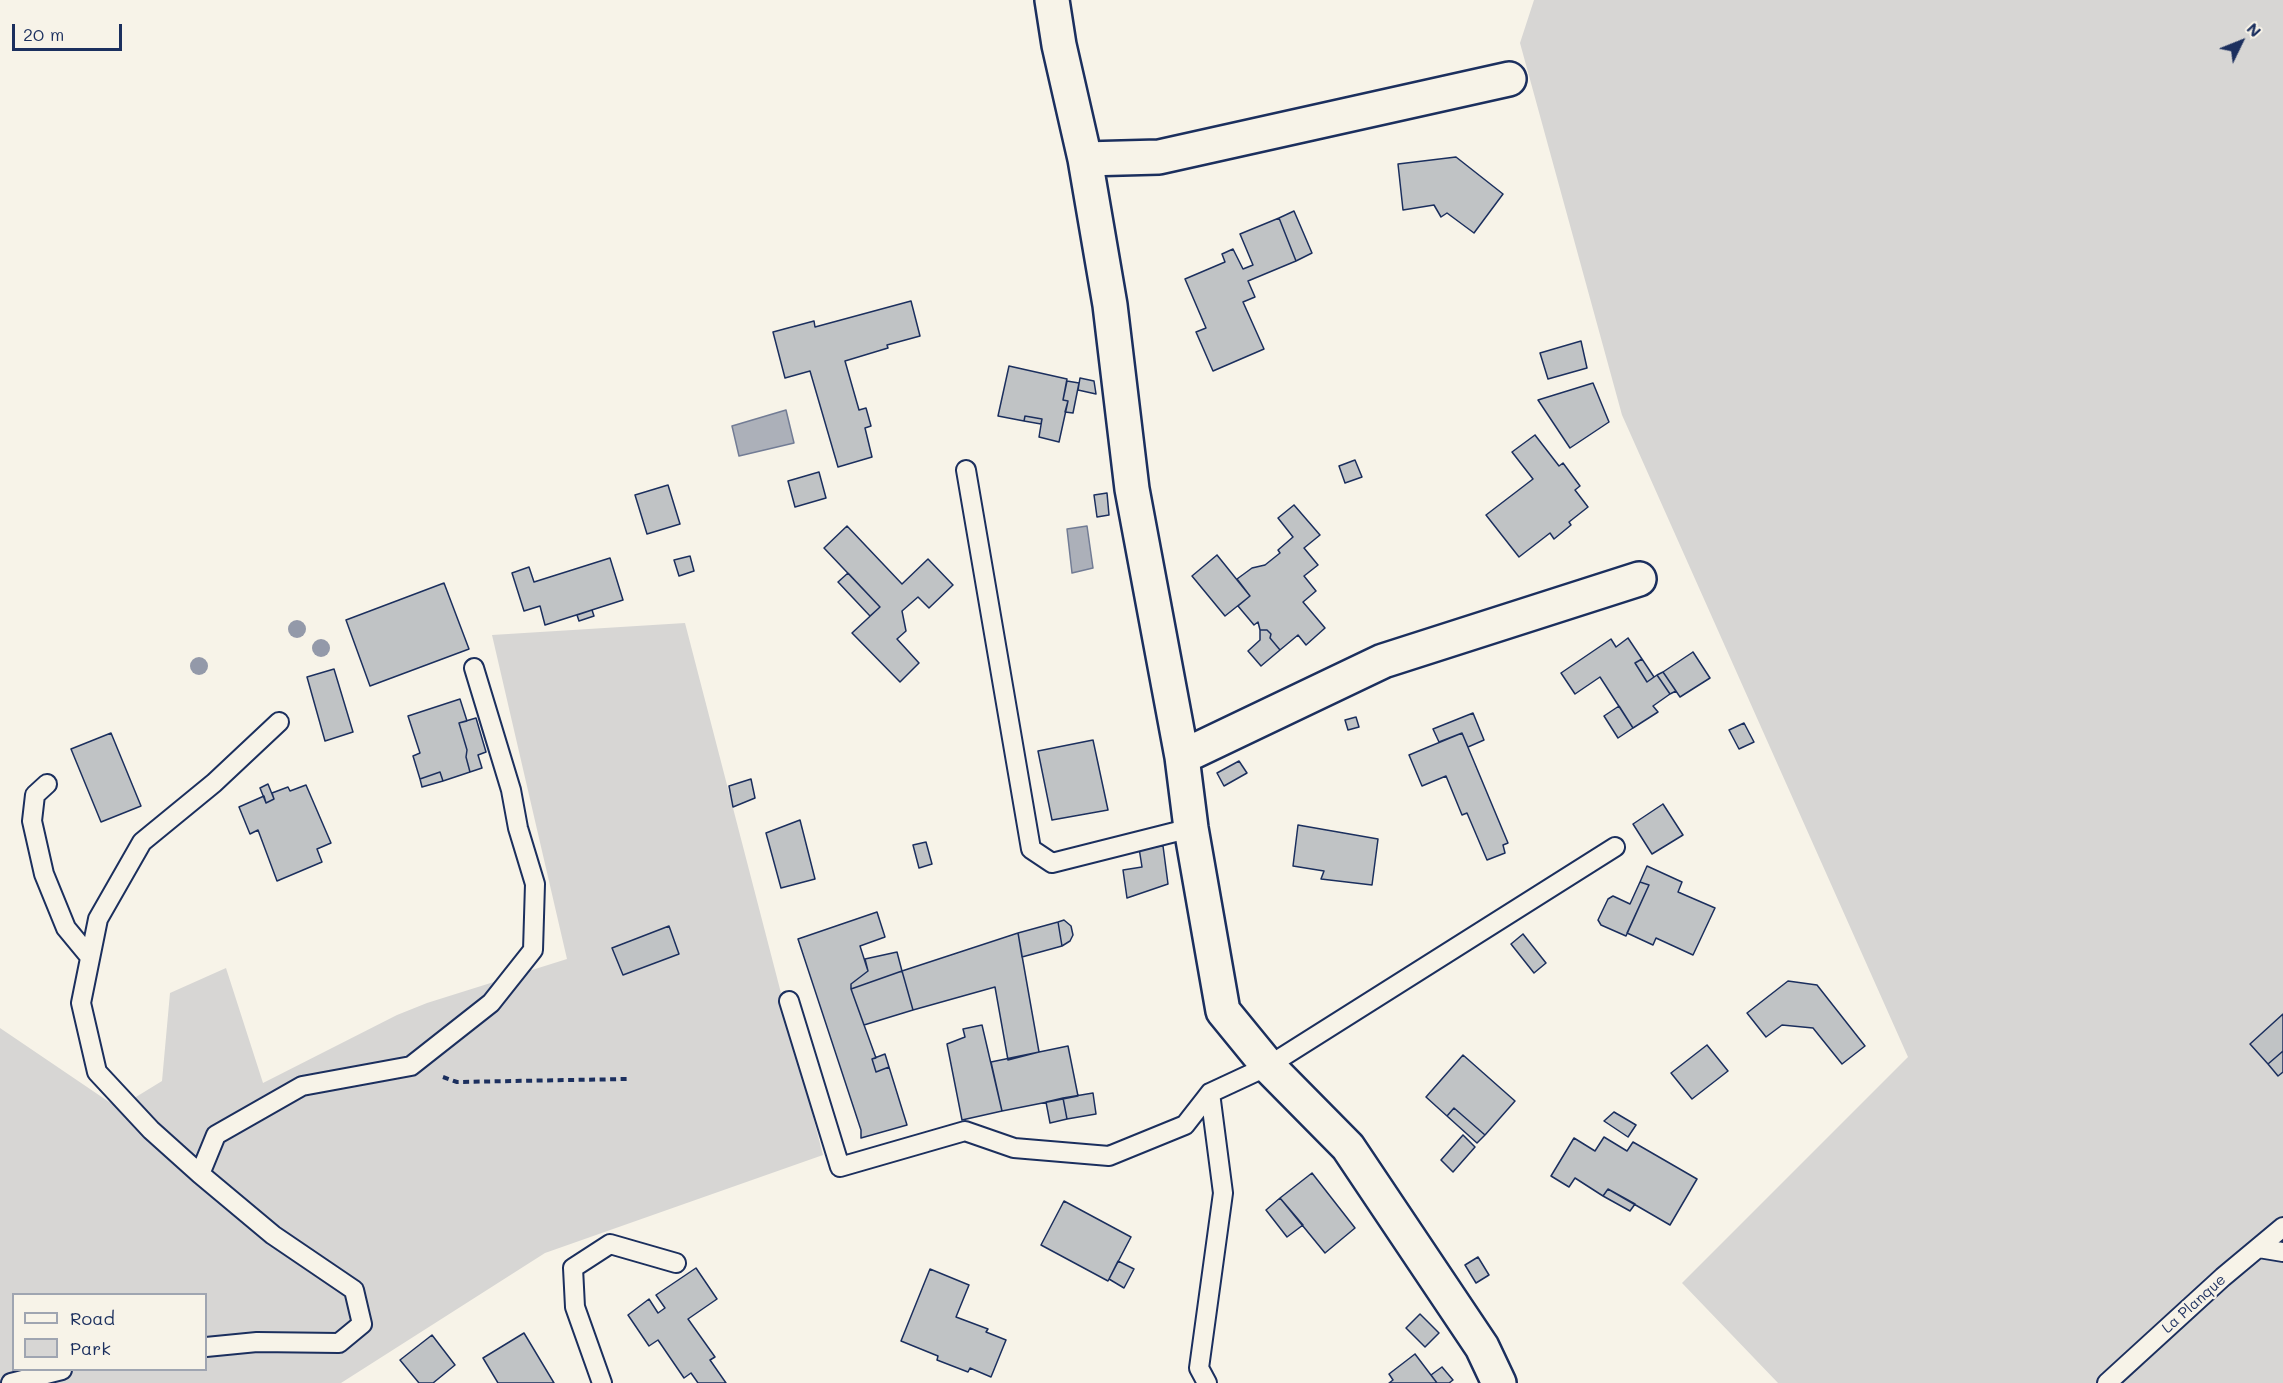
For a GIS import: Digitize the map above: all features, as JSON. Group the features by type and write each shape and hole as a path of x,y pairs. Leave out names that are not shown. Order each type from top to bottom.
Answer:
{"street":[{"path":"1052,0 1059,45 1085,159 1110,305 1132,489 1182,757 1191,828 1222,1011 1268,1066 1348,1147 1482,1347 1499,1383"},
{"path":"1085,159 1159,157 1509,79"},
{"path":"1182,757 1383,661 1640,579"}],"lane":[{"path":"966,470 1031,849 1052,863 1191,828"},
{"path":"200,1174 216,1135 302,1086 411,1066 491,1003 533,950 535,884 518,828 511,790 474,668"},
{"path":"207,1347 257,1342 339,1343 362,1324 354,1290 273,1235 151,1130 97,1072 81,1003 98,919 142,842 214,783 279,722"},
{"path":"47,784 35,795 32,821 44,874 66,928 90,957"},
{"path":"789,1001 840,1167 965,1131 1014,1148 1109,1156 1185,1125 1210,1093 1268,1066 1615,848"},
{"path":"1207,1383 1199,1368 1223,1193 1210,1093"},
{"name":"La Planque","path":"2107,1383 2283,1227"},
{"path":"602,1383 574,1307 573,1268 610,1244 676,1263"},
{"path":"2259,1248 2283,1252"},
{"path":"11,1383 58,1371"}],"path":[{"path":"411,1066 457,1082 627,1078"}],"green space":[{"path":"1534,0 2283,0 2283,1383 1778,1383 1682,1283 1908,1057 1622,415 1520,43"},
{"path":"685,623 823,1155 545,1253 341,1383 0,1383 0,1028 118,1108 162,1081 170,993 226,968 263,1083 397,1015 427,1003 567,959 492,635"}],"shaded area":[{"path":"786,410 794,443 739,456 732,426"},
{"path":"1087,526 1093,568 1072,573 1067,529"}],"building":[{"path":"1456,157 1503,194 1474,233 1447,213 1441,217 1434,205 1403,210 1398,164"},
{"path":"1294,211 1312,253 1296,261 1279,218"},
{"path":"1279,218 1296,261 1248,281 1255,297 1243,302 1264,349 1213,371 1196,332 1206,328 1185,279 1225,262 1222,254 1233,249 1243,269 1253,265 1240,234"},
{"path":"911,301 920,336 887,345 888,348 845,361 859,410 866,408 871,426 865,428 872,457 838,467 810,371 785,378 773,332 814,321 815,327"},
{"path":"1581,341 1587,368 1548,379 1540,353"},
{"path":"1009,366 1067,379 1063,400 1068,401 1059,442 1039,437 1042,419 1025,416 1024,421 998,416"},
{"path":"1080,378 1094,381 1096,394 1078,390"},
{"path":"1067,381 1079,383 1073,413 1065,412 1068,401 1063,400"},
{"path":"1593,383 1609,422 1570,448 1538,400"},
{"path":"1025,416 1042,419 1041,424 1024,421"},
{"path":"1535,435 1559,466 1563,463 1580,486 1575,490 1588,507 1569,522 1571,525 1554,539 1550,533 1519,557 1486,515 1533,479 1512,452"},
{"path":"1355,460 1362,477 1345,483 1339,466"},
{"path":"819,472 826,498 795,507 788,481"},
{"path":"668,485 680,524 647,534 635,495"},
{"path":"1107,493 1109,515 1097,517 1094,495"},
{"path":"1294,505 1320,535 1304,548 1318,565 1304,576 1316,591 1303,602 1325,628 1306,645 1298,635 1280,650 1270,638 1271,634 1267,630 1260,630 1258,622 1254,625 1238,606 1250,596 1237,579 1252,568 1265,565 1280,553 1278,550 1293,537 1278,518"},
{"path":"847,526 902,584 928,559 953,585 929,608 918,597 902,611 906,631 897,639 919,663 900,682 852,633 880,607 824,548"},
{"path":"1217,555 1250,596 1225,616 1192,576"},
{"path":"690,556 694,571 679,576 674,560"},
{"path":"610,558 623,600 545,625 540,606 524,611 512,573 529,567 534,582"},
{"path":"848,573 880,607 870,616 838,582"},
{"path":"444,583 469,649 370,686 346,620"},
{"path":"592,610 594,616 579,621 577,615"},
{"path":"1260,630 1267,630 1271,634 1270,638 1280,650 1261,666 1248,651 1260,640"},
{"path":"1628,638 1642,659 1635,663 1647,682 1657,675 1670,694 1653,706 1658,712 1633,728 1600,677 1575,694 1561,673 1611,639 1616,647"},
{"path":"1693,652 1710,678 1680,697 1663,672"},
{"path":"1642,659 1654,677 1647,682 1635,663"},
{"path":"334,669 353,732 325,741 307,677"},
{"path":"1663,672 1676,691 1670,694 1657,675"},
{"path":"460,699 467,721 459,723 467,750 466,757 470,772 443,781 440,772 420,779 413,756 420,753 408,716"},
{"path":"1619,706 1633,728 1618,738 1604,716"},
{"path":"1473,713 1484,740 1468,747 1462,733 1439,742 1433,729"},
{"path":"1356,717 1359,727 1348,730 1345,720"},
{"path":"476,718 486,752 478,755 482,768 470,772 466,757 467,750 459,723"},
{"path":"1744,723 1754,742 1739,749 1729,730"},
{"path":"111,733 141,806 101,822 71,749"},
{"path":"1462,733 1508,843 1503,845 1505,853 1487,860 1467,813 1462,815 1446,776 1422,786 1409,755"},
{"path":"1093,740 1108,810 1052,820 1038,751"},
{"path":"1239,761 1247,773 1224,786 1217,773"},
{"path":"440,772 443,781 422,787 420,779"},
{"path":"751,779 755,798 733,807 729,786"},
{"path":"268,784 274,799 266,803 260,788"},
{"path":"306,785 331,843 317,849 322,862 277,881 258,830 250,834 239,807 264,796 266,803 274,799 272,793 288,787 290,791"},
{"path":"1663,804 1683,835 1652,854 1633,824"},
{"path":"800,820 815,879 781,888 766,833"},
{"path":"1298,825 1378,839 1372,885 1321,879 1324,871 1293,866"},
{"path":"926,842 932,864 919,868 913,845"},
{"path":"1163,846 1168,884 1127,898 1123,870 1142,867 1139,848"},
{"path":"1647,866 1682,882 1678,892 1715,908 1693,955 1656,938 1653,945 1627,933 1649,885 1640,882"},
{"path":"1640,882 1649,885 1626,936 1601,925 1598,920 1608,899 1613,896 1630,904"},
{"path":"877,912 885,937 860,946 868,971 851,984 851,989 876,1058 872,1059 876,1072 889,1067 907,1125 861,1138 861,1130 798,939"},
{"path":"1064,920 1071,926 1073,935 1070,941 1062,946 1058,922"},
{"path":"1058,922 1062,946 1022,957 1018,933"},
{"path":"669,926 679,954 623,975 612,948"},
{"path":"1018,933 1039,1052 1008,1060 995,987 913,1010 902,971"},
{"path":"1523,934 1546,963 1534,973 1511,944"},
{"path":"897,952 902,971 851,989 851,984 868,971 865,959"},
{"path":"902,971 913,1010 864,1025 851,989"},
{"path":"1788,981 1817,985 1865,1046 1842,1064 1813,1028 1782,1025 1766,1037 1747,1013"},
{"path":"2283,1014 2283,1051 2268,1064 2250,1044"},
{"path":"982,1025 1002,1111 962,1120 947,1044 965,1037 963,1029"},
{"path":"1707,1045 1728,1071 1692,1099 1671,1073"},
{"path":"1068,1046 1078,1096 1002,1111 991,1062"},
{"path":"2283,1051 2283,1072 2278,1076 2268,1064"},
{"path":"885,1054 889,1067 876,1072 872,1059"},
{"path":"1463,1055 1515,1101 1485,1135 1454,1108 1447,1116 1426,1097"},
{"path":"1093,1093 1096,1114 1067,1119 1063,1098"},
{"path":"1063,1098 1067,1119 1050,1123 1046,1102"},
{"path":"1454,1108 1485,1135 1477,1143 1447,1116"},
{"path":"1614,1112 1636,1125 1628,1137 1604,1121"},
{"path":"1463,1135 1475,1147 1453,1172 1441,1160"},
{"path":"1604,1137 1627,1151 1633,1142 1697,1179 1670,1225 1608,1189 1603,1196 1575,1178 1569,1187 1551,1176 1574,1138 1595,1151"},
{"path":"1312,1173 1355,1228 1325,1253 1280,1198"},
{"path":"1608,1189 1635,1204 1630,1211 1603,1196"},
{"path":"1280,1198 1303,1225 1287,1237 1266,1210"},
{"path":"1064,1201 1131,1237 1108,1281 1041,1245"},
{"path":"1478,1257 1489,1275 1476,1283 1465,1265"},
{"path":"1118,1261 1134,1269 1124,1288 1109,1279"},
{"path":"696,1268 717,1299 688,1319 715,1357 710,1360 726,1383 698,1383 691,1373 684,1378 658,1340 649,1346 628,1315 649,1299 658,1313 665,1308 656,1295"},
{"path":"930,1269 969,1285 956,1317 988,1329 986,1332 1006,1340 991,1377 970,1368 968,1372 937,1360 938,1356 901,1341"},
{"path":"1420,1314 1439,1333 1425,1347 1406,1328"},
{"path":"524,1333 554,1383 498,1383 483,1358"},
{"path":"432,1335 455,1365 433,1383 419,1383 400,1360"},
{"path":"1415,1354 1437,1383 1389,1383 1393,1380 1389,1374"},
{"path":"1442,1367 1453,1380 1449,1383 1437,1383 1431,1375"}]}
